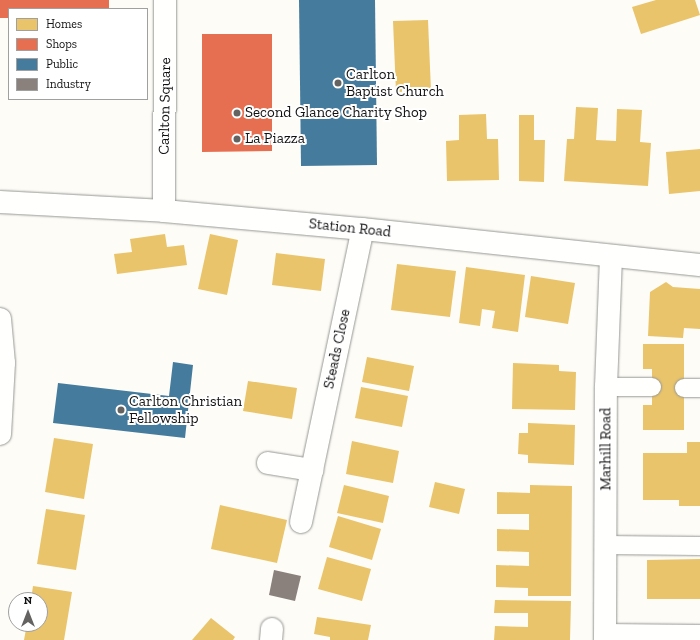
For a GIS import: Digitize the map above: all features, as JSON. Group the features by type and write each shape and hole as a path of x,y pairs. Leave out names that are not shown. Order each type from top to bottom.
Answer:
{"street":[{"name":"Carlton Square","path":"164,212 165,0"},
{"name":"Station Road","path":"0,202 164,212 363,229 611,257 700,265"},
{"name":"Steads Close","path":"300,522 363,229"},
{"name":"Marhill Road","path":"605,638 606,387 611,257"},
{"path":"0,319 4,363 0,434"},
{"path":"268,463 312,470"},
{"path":"605,638 700,636"}],"lane":[{"path":"606,387 652,387"},
{"path":"606,545 700,546"}],"building: Homes":[{"path":"656,0 695,0 700,15 641,34 632,7"},
{"path":"428,20 431,91 396,92 393,21"},
{"path":"576,107 598,108 596,140 616,141 617,109 642,110 640,142 651,143 648,186 564,181 567,139 574,139"},
{"path":"486,114 487,139 498,139 499,180 447,181 446,141 459,140 459,115"},
{"path":"519,115 534,115 534,140 545,140 544,182 519,181"},
{"path":"700,149 700,191 669,194 666,152"},
{"path":"165,234 167,247 184,245 187,265 117,274 114,254 132,252 130,239"},
{"path":"210,234 238,240 227,295 198,289"},
{"path":"276,253 325,259 321,291 272,285"},
{"path":"397,264 456,271 450,317 391,310"},
{"path":"466,267 525,275 518,332 492,328 495,311 482,309 480,326 459,323"},
{"path":"531,276 575,283 568,324 525,317"},
{"path":"666,282 673,287 700,289 700,329 684,328 683,338 648,336 650,292"},
{"path":"643,344 684,344 684,430 643,430 643,405 652,405 652,369 643,369"},
{"path":"367,357 414,366 409,391 362,382"},
{"path":"513,363 559,365 559,371 576,372 575,410 512,409"},
{"path":"248,381 297,388 292,419 243,411"},
{"path":"361,387 408,396 402,427 355,418"},
{"path":"528,423 575,425 574,465 528,463 528,455 518,454 519,433 528,433"},
{"path":"54,438 93,444 84,499 45,492"},
{"path":"352,441 399,451 393,483 346,474"},
{"path":"687,442 700,442 700,506 679,506 679,500 643,500 643,453 687,453"},
{"path":"435,482 465,489 459,514 429,507"},
{"path":"344,485 389,496 383,523 337,513"},
{"path":"530,485 572,486 571,596 528,596 528,588 496,587 496,565 529,566 529,552 497,551 497,529 529,530 529,514 497,514 497,492 530,493"},
{"path":"220,505 287,520 277,563 211,549"},
{"path":"46,509 85,515 76,570 37,564"},
{"path":"338,516 381,529 372,560 329,547"},
{"path":"327,557 371,569 362,601 318,589"},
{"path":"700,559 700,599 647,599 647,560"},
{"path":"33,586 72,592 64,640 24,640 26,632 48,632 48,592 32,592"},
{"path":"495,600 571,601 570,640 494,640 495,626 528,627 528,613 494,613"},
{"path":"317,617 371,625 368,640 330,640 330,637 314,634"},
{"path":"211,618 235,637 233,640 192,640"}],"building: Shops":[{"path":"0,0 109,0 109,8 8,8 8,18 0,18"},
{"path":"202,34 272,34 272,151 202,152"}],"building: Public":[{"name":"Carlton Baptist Church","path":"299,0 375,0 377,165 301,166"},
{"name":"Carlton Christian Fellowship","path":"173,362 193,365 185,438 53,423 58,383 169,396"}],"building: Industry":[{"path":"274,570 301,576 295,601 269,595"}],"place":[{"name":"Carlton Baptist Church","path":"338,83"},
{"name":"Second Glance Charity Shop","path":"237,113"},
{"name":"La Piazza","path":"237,139"},
{"name":"Carlton Christian Fellowship","path":"121,410"}]}
